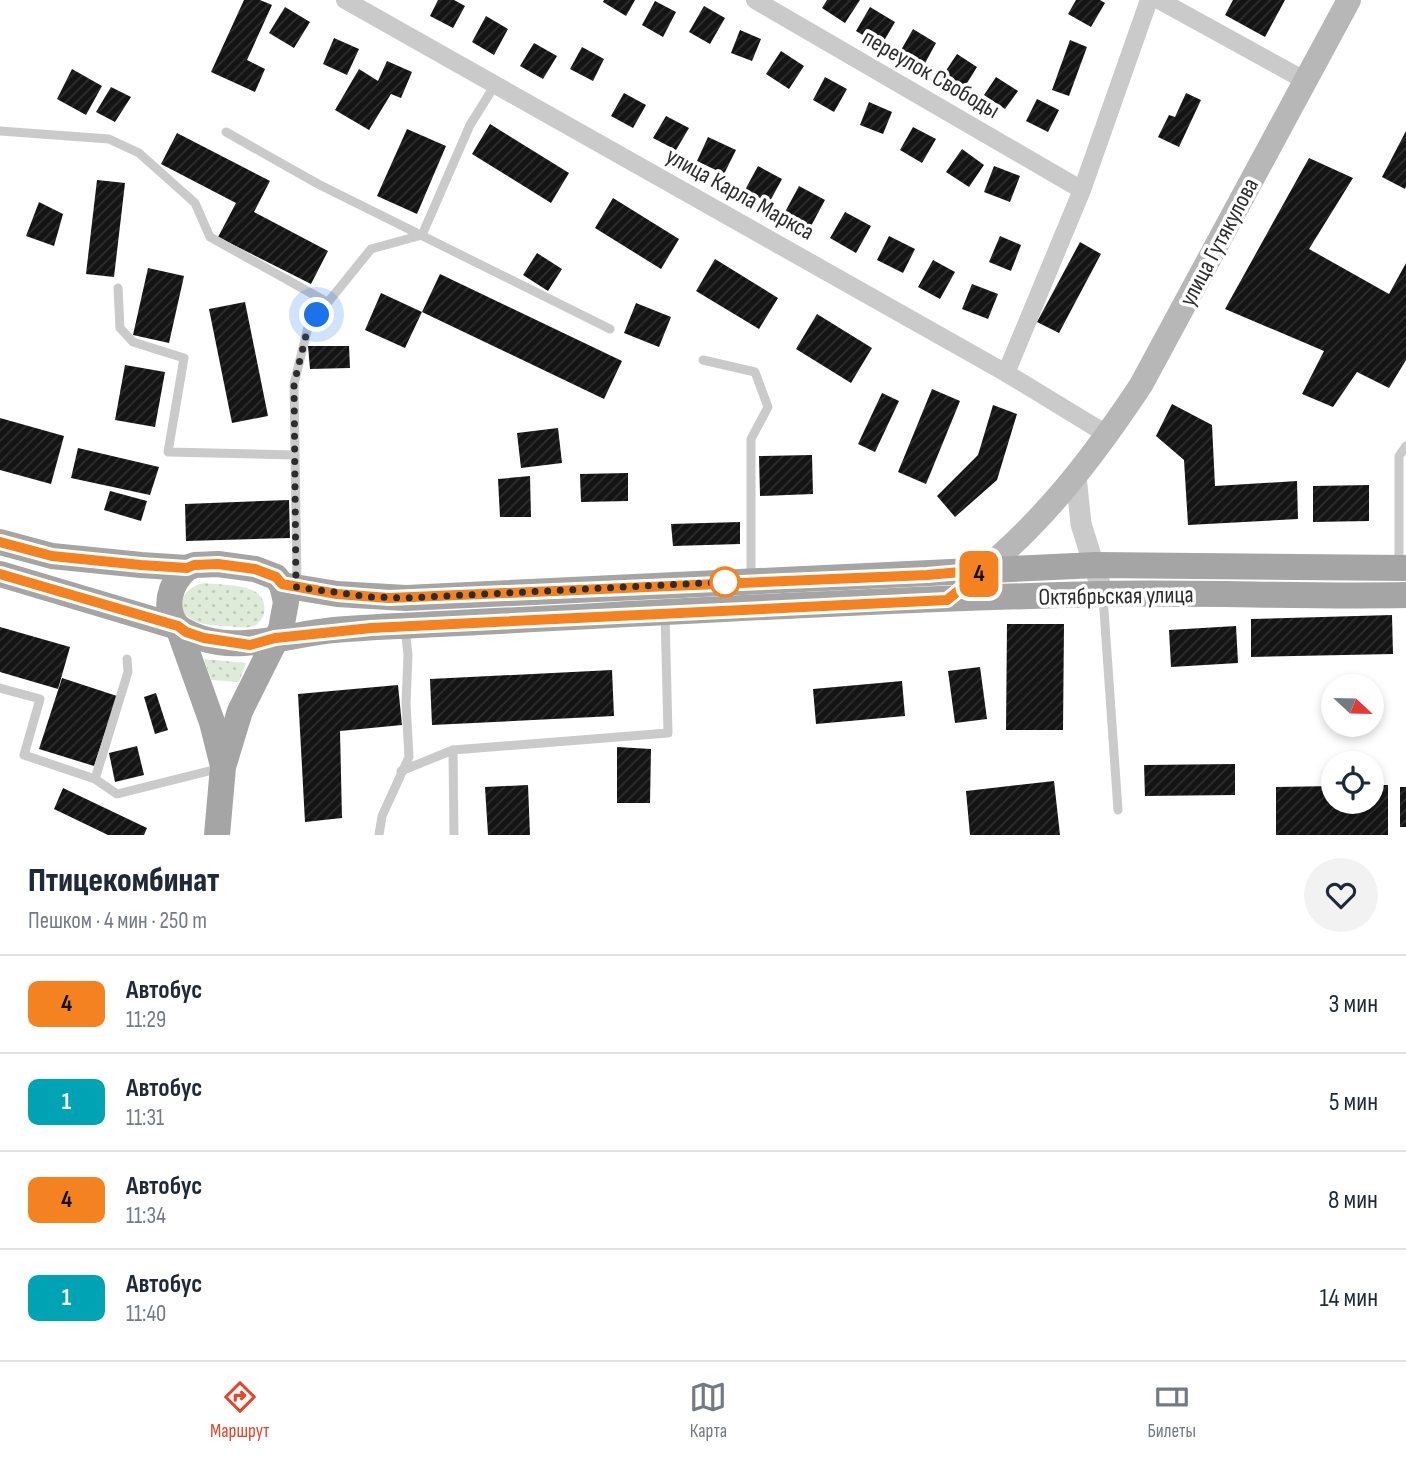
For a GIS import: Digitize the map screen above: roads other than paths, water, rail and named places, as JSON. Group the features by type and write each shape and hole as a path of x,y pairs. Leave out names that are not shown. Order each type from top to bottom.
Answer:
{"main road":[{"name":"улица Гутякулова","path":"947,600 984,570 1045,513 1108,435 1141,385 1349,0"},
{"name":"Октябрьская улица","path":"0,542 52,556 187,568 218,564 255,569 276,577 289,586 371,597 406,598 1096,565 1403,568"},
{"path":"187,568 176,580 170,600 171,618 178,626 212,722 223,767"},
{"name":"Октябрьская улица","path":"0,574 178,626 193,635 250,645 275,638 333,630 947,600 1103,594 1406,595"},
{"path":"217,835 223,767 240,711 281,629 285,614 285,593 289,586"}],"street":[{"name":"улица Карла Маркса","path":"345,0 1006,373 1108,435"},
{"name":"переулок Свободы","path":"755,0 1082,190"},
{"path":"1006,373 1082,190 1149,0"},
{"path":"1159,0 1306,81"},
{"path":"1076,476 1081,524 1103,594"}],"lane":[{"path":"422,235 470,125 495,85"},
{"path":"0,131 109,139 139,153 195,203 210,237 327,302"},
{"path":"226,132 318,184 610,328"},
{"path":"289,586 295,455 294,384 308,327 371,249 422,235"},
{"path":"118,288 120,328 133,342 184,358 168,452 295,455"},
{"path":"703,360 755,372 768,407 751,439 751,581"},
{"path":"1403,568 1403,455 1406,446"},
{"path":"1103,594 1118,810"},
{"path":"401,771 453,750 668,733 665,613"},
{"path":"379,835 382,816 409,757 406,703 408,655 405,626"},
{"path":"96,779 128,672 127,659"},
{"path":"0,688 40,699 24,755 96,779 117,794 223,767"},
{"path":"453,750 454,835"}]}
